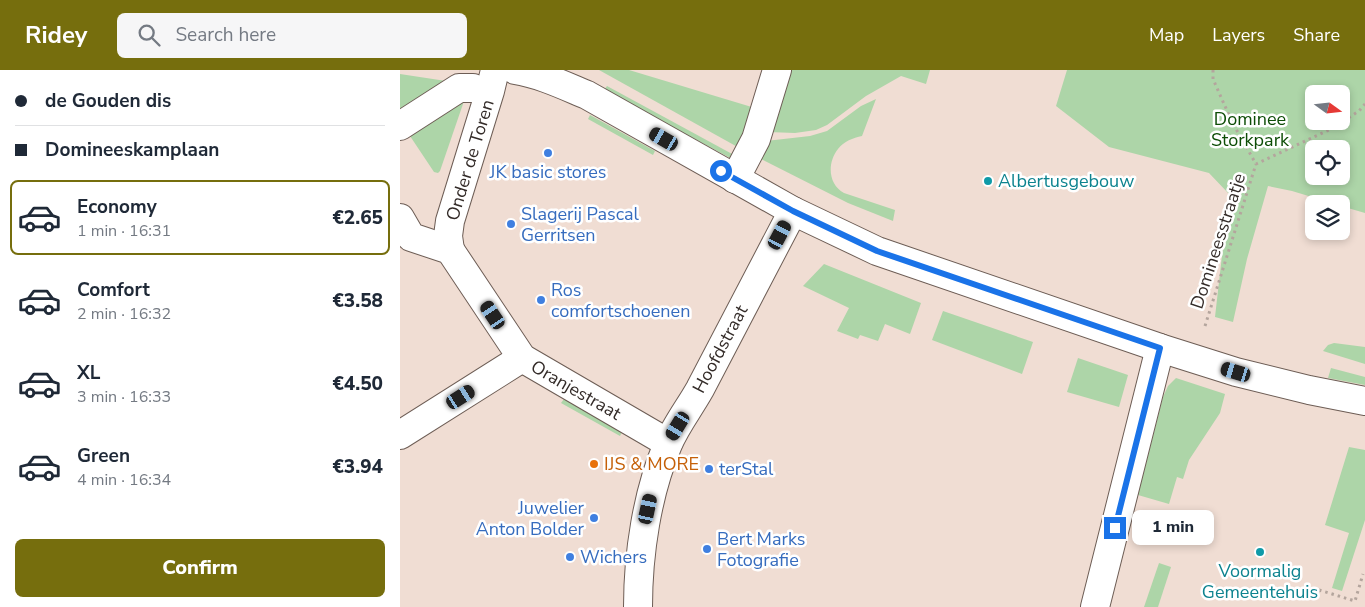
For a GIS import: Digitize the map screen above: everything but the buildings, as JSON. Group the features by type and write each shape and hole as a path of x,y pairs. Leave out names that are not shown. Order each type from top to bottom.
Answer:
{"street":[{"name":"Onder de Toren","path":"450,250 448,236 450,221 495,70"},
{"path":"515,70 528,72 560,83 586,95 793,211 877,251 1160,348 1236,372 1309,390 1365,401"},
{"path":"735,179 756,140 777,70"},
{"path":"400,126 459,88 472,88"},
{"name":"Hoofdstraat","path":"638,607 642,538 652,495 668,443 698,392 793,211"},
{"path":"400,218 411,237 450,250"},
{"name":"Oranjestraat","path":"450,250 522,358 668,443"},
{"path":"1096,607 1160,348"},
{"path":"400,435 522,358"}],"path":[{"name":"Domineesstraatje","path":"1205,326 1256,164 1232,122 1213,78 1213,70"},
{"name":"Domineesstraatje","path":"1256,164 1331,129 1359,111 1365,104"},
{"path":"1319,590 1355,601 1363,574"}],"green space":[{"path":"599,70 629,70 755,108 743,150"},
{"path":"787,70 930,70 926,84 901,76 866,96 827,125 816,130 795,133 768,132"},
{"name":"Dominee Storkpark","path":"1067,70 1365,70 1365,213 1350,209 1350,195 1305,195 1268,186 1247,259 1233,322 1215,317 1229,194 1209,173 1109,147 1056,106"},
{"path":"400,74 446,81 400,114"},
{"path":"607,86 734,155 732,159 604,90"},
{"path":"876,99 862,136 849,140 838,149 832,161 831,173 835,184 844,193 895,210 893,221 848,203 761,159 766,141 810,136 827,131 861,106"},
{"path":"464,101 440,171 438,173 434,172 410,136 410,133"},
{"path":"590,115 655,151 653,155 588,119"},
{"path":"824,264 921,303 910,334 885,324 878,341 860,335 858,339 837,331 849,308 803,286"},
{"path":"943,311 1033,342 1022,374 932,340"},
{"path":"1334,343 1365,347 1365,364 1323,351 1328,345"},
{"path":"1078,358 1128,375 1119,407 1067,392"},
{"path":"1331,368 1365,377 1365,385 1328,378"},
{"path":"1176,378 1225,394 1220,413 1189,460 1183,479 1177,477 1169,504 1138,495 1163,397 1168,386"},
{"path":"564,399 622,432 620,436 561,403"},
{"path":"1349,447 1365,450 1365,520 1342,591 1332,588 1349,533 1325,525"},
{"path":"1159,563 1171,567 1158,607 1144,607"}],"place":[{"name":"JK basic stores","path":"548,153"},
{"name":"Albertusgebouw","path":"988,181"},
{"name":"Slagerij Pascal Gerritsen","path":"511,224"},
{"name":"Ros comfortschoenen","path":"541,300"},
{"name":"IJS & MORE","path":"594,464"},
{"name":"terStal","path":"709,469"},
{"name":"Juwelier Anton Bolder","path":"594,518"},
{"name":"Bert Marks Fotografie","path":"707,549"},
{"name":"Voormalig Gemeentehuis","path":"1260,552"},
{"name":"Wichers","path":"570,557"}],"route":[{"path":"721,171 793,211 877,251 1160,348 1115,528"}]}
